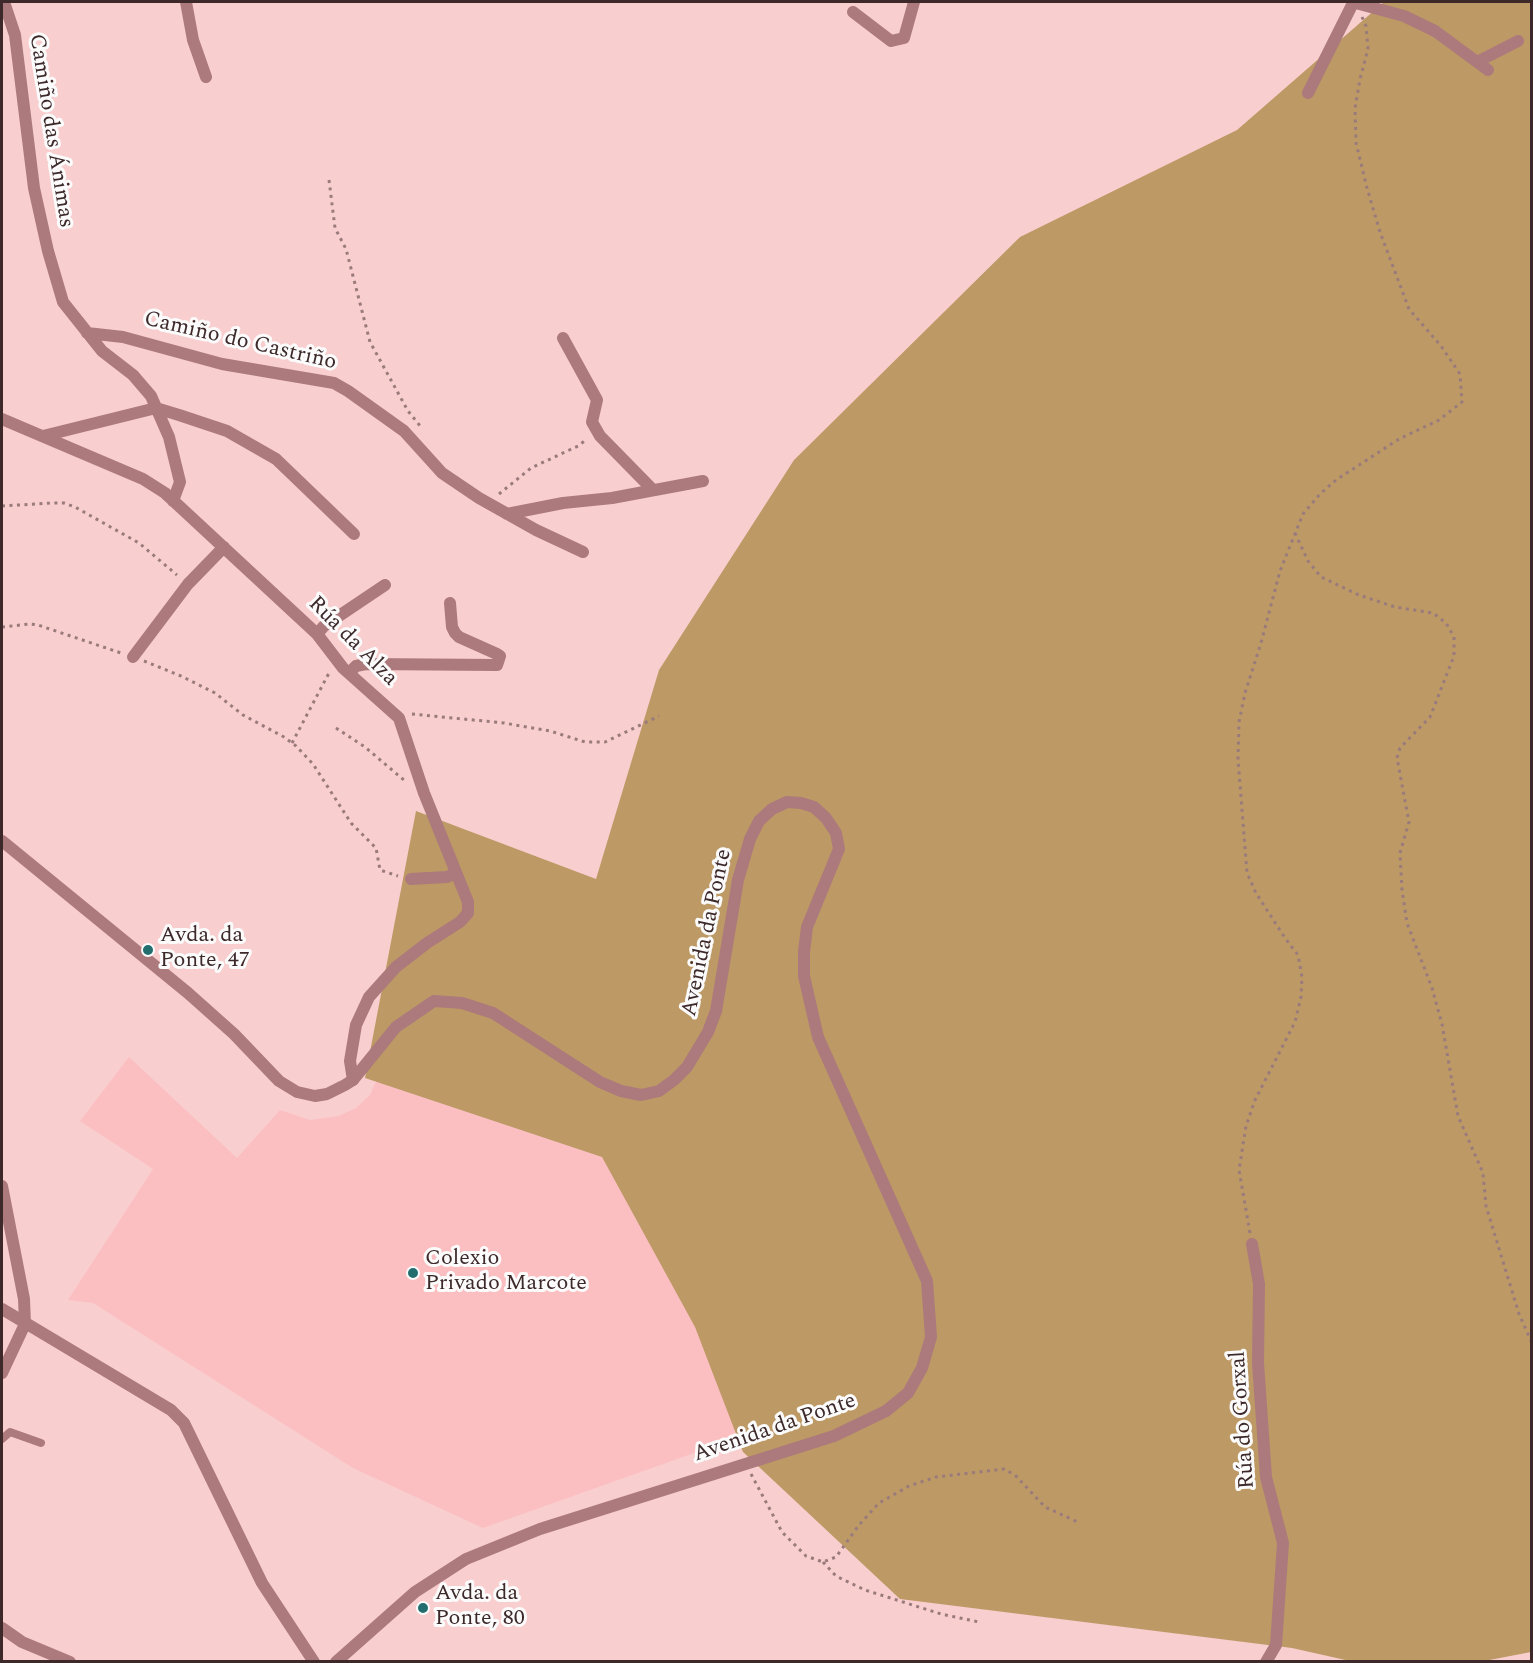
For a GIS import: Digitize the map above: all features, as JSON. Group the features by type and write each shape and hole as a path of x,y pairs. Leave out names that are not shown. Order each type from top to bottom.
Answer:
{"street":[{"name":"Camiño das Ánimas","path":"4,2 15,35 34,188 48,251 63,302 102,351 133,375 151,396 169,437 180,482 173,501"},
{"path":"186,2 193,40 206,77"},
{"path":"853,12 891,41 904,38 914,2"},
{"path":"1308,93 1352,2 1404,16 1435,31 1488,70"},
{"path":"1477,62 1518,41"},
{"name":"Camiño do Castriño","path":"87,333 123,337 222,364 334,383 404,431 442,473 489,504 583,552"},
{"path":"563,338 597,400 592,422 653,490"},
{"path":"43,436 156,408 227,431 276,459 354,534"},
{"name":"Rúa da Alza","path":"2,419 143,478 173,501 317,634 349,673 399,718 421,786 468,902 468,913 460,922 427,943 396,967 369,997 356,1025 350,1061 353,1080"},
{"path":"507,513 703,481"},
{"path":"133,657 188,584 224,548"},
{"path":"317,634 324,626 385,585"},
{"path":"349,673 356,666 366,664 497,664 500,656 455,633 450,603"},
{"name":"Avenida da Ponte","path":"2,841 213,1014 279,1081 297,1092 315,1096 338,1090 353,1080 396,1027 434,1001 462,1003 493,1013 600,1082 621,1091 641,1095 659,1091 687,1067 708,1032 716,1011 738,880 750,839 759,821 772,809 787,802 801,803 814,807 826,818 836,833 839,849 807,927 804,976 818,1037 927,1281 931,1337 922,1368 908,1393 886,1411 834,1436 540,1528 466,1559 415,1592 336,1662"},
{"path":"411,879 447,877 456,873"},
{"path":"2,1185 4,1206 24,1299 25,1324 2,1373"},
{"name":"Rúa do Gorxal","path":"1252,1244 1259,1284 1258,1363 1266,1477 1283,1543 1276,1645 1266,1662"},
{"path":"2,1309 171,1410 184,1423 262,1582 314,1662"},
{"path":"2,1629 22,1642 70,1662"}],"lane":[{"path":"2,1439 10,1432 40,1443"}],"path":[{"path":"1252,1244 1239,1170 1246,1126 1254,1100 1295,1022 1301,997 1302,977 1298,955 1256,892 1247,873 1238,759 1239,722 1245,693 1262,643 1280,571 1303,514 1336,480 1399,439 1439,420 1462,402 1460,374 1441,346 1409,309 1380,232 1367,189 1356,143 1355,108 1368,50 1366,26 1352,2"},
{"path":"329,180 335,228 345,249 370,342 408,411 423,430"},
{"path":"489,504 531,468 578,446 597,430"},
{"path":"2,506 64,503 75,507 139,543 188,584"},
{"path":"1295,532 1308,561 1321,577 1359,595 1386,604 1433,613 1446,623 1454,637 1454,656 1430,717 1401,748 1397,758 1409,822 1400,853 1402,890 1407,923 1432,988 1442,1024 1458,1116 1483,1173 1486,1206 1519,1314 1532,1343"},
{"path":"2,627 38,625 133,657 181,676 215,693 243,715 292,743 313,764 351,823 376,848 380,870 411,879"},
{"path":"292,743 336,659"},
{"path":"399,718 410,714 504,723 550,731 585,742 605,742 659,716"},
{"path":"336,728 365,747 393,773 408,783 421,786"},
{"path":"745,1464 782,1532 806,1556 823,1562 836,1576 866,1590 941,1614 979,1622"},
{"path":"823,1562 836,1557 859,1525 879,1503 909,1486 936,1477 1004,1469 1015,1475 1045,1508 1080,1522"}],"shaded area":[{"path":"1384,2 1531,2 1531,1652 1479,1662 1350,1661 1292,1648 900,1599 743,1452 695,1327 602,1157 365,1078 416,811 596,879 659,670 794,460 1020,237 1237,130"},
{"name":"Colexio Privado Marcote","path":"129,1057 237,1158 280,1110 310,1120 339,1116 356,1108 370,1095 385,1062 684,1152 759,1430 483,1528 353,1468 93,1303 68,1300 153,1169 80,1121"}],"place":[{"name":"Avda. da Ponte, 47","path":"148,950"},
{"name":"Colexio Privado Marcote","path":"413,1273"},
{"name":"Avda. da Ponte, 80","path":"423,1608"}]}
